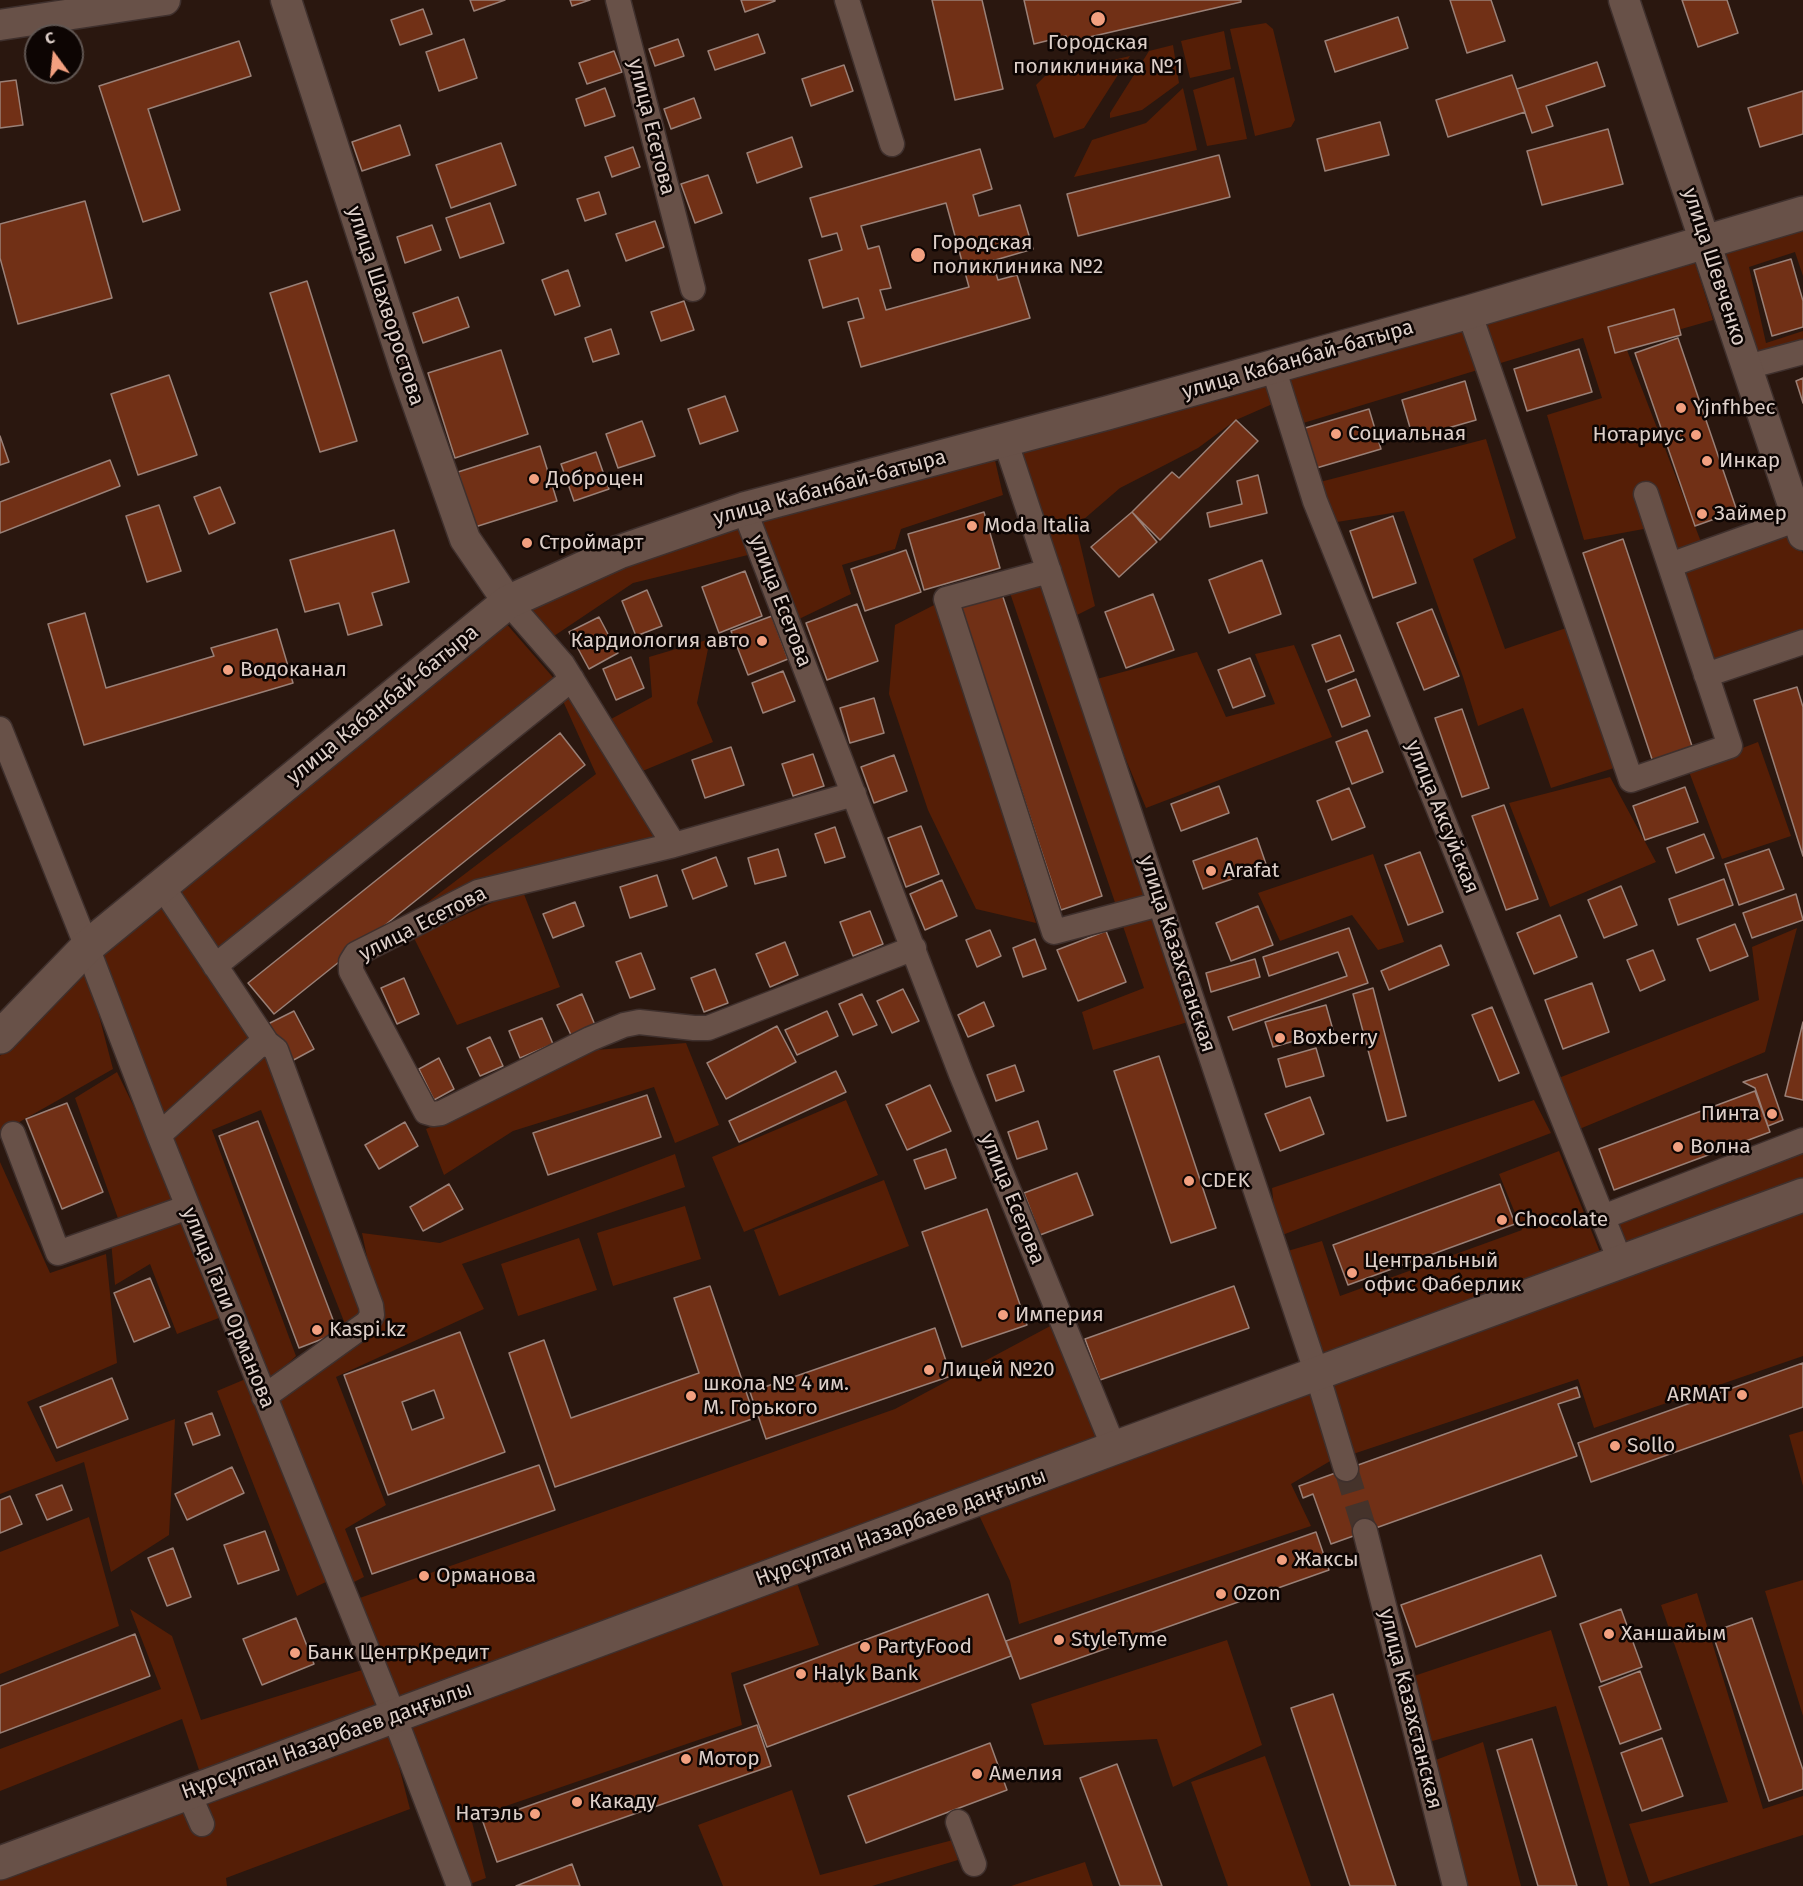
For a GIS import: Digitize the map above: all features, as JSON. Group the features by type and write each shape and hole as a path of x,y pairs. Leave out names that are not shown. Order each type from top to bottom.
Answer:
{"main road":[{"name":"улица Кабанбай-батыра","path":"0,1037 87,947 508,602 619,552 744,509 1273,367 1469,312 1803,213"},
{"name":"Нұрсұлтан Назарбаев даңғылы","path":"0,1863 1114,1448 1803,1195"}],"street":[{"path":"0,25 165,0"},
{"name":"улица Шахворостова","path":"285,0 406,371 465,539 508,602"},
{"name":"улица Есетова","path":"618,0 693,289"},
{"path":"847,0 892,144"},
{"name":"улица Шевченко","path":"1624,0 1800,527"},
{"path":"1469,312 1631,780 1730,746 1646,494"},
{"path":"1747,367 1803,352"},
{"name":"улица Аксуйская","path":"1273,367 1315,501 1621,1263"},
{"name":"улица Казахстанская","path":"1005,440 1317,1374 1346,1469"},
{"name":"улица Есетова","path":"744,509 966,1085 1114,1448"},
{"path":"1670,566 1800,527"},
{"path":"1049,571 946,599 1054,932 1160,904"},
{"path":"508,602 563,665 674,845"},
{"path":"1707,675 1803,642"},
{"path":"215,966 572,679"},
{"name":"улица Гали Орманова","path":"0,729 159,1135 459,1886"},
{"name":"улица Есетова","path":"854,794 674,845 478,892 356,954 351,962 351,971 426,1112 433,1114 441,1113 590,1039 624,1025 639,1022 708,1028 914,948"},
{"path":"162,886 267,1043 276,1050 367,1294 372,1315 367,1323 264,1397"},
{"path":"159,1135 258,1046 267,1043"},
{"path":"13,1134 58,1253 188,1207"},
{"path":"1603,1217 1803,1140"},
{"name":"улица Казахстанская","path":"1365,1532 1455,1886"},
{"path":"188,1792 202,1824"},
{"path":"958,1822 974,1864"}],"shaded area":[{"path":"1266,23 1273,29 1295,120 1291,127 1255,136 1230,29"},
{"path":"1224,31 1231,69 1190,78 1181,41"},
{"path":"1173,45 1179,83 1142,110 1110,118 1110,113 1149,51"},
{"path":"1130,56 1084,128 1054,138 1036,85 1045,76"},
{"path":"1234,77 1247,139 1207,146 1193,90"},
{"path":"1183,88 1197,150 1074,177 1092,140 1146,123"},
{"path":"1803,219 1803,276 1795,252 1749,267 1766,343 1803,331 1803,345 1749,357 1713,245"},
{"path":"1692,253 1713,320 1625,345 1703,547 1676,556 1649,483 1636,488 1649,528 1584,540 1547,415 1602,398 1583,338 1300,424 1280,368"},
{"path":"1270,382 1277,402 1236,420 1198,448 1120,488 1076,526 1095,606 1071,618 1015,447"},
{"path":"1486,439 1516,538 1473,559 1505,649 1566,628 1614,768 1551,788 1523,708 1478,726 1404,511 1331,523 1320,482"},
{"path":"994,456 1003,495 901,529 895,549 842,565 851,594 799,619 758,516"},
{"path":"740,517 748,555 633,583 554,636 520,605"},
{"path":"1794,527 1803,554 1803,638 1711,669 1678,567"},
{"path":"1042,585 1188,1022 1093,1050 1082,1012 1144,988 1009,590"},
{"path":"938,603 1036,923 976,909 928,810 889,694 895,625"},
{"path":"504,621 557,682 203,968 256,1037 162,1120 103,953"},
{"path":"710,639 697,703 713,742 640,772 611,719 652,697 649,657"},
{"path":"1294,645 1332,737 1146,808 1093,680 1197,652 1226,717 1275,704 1255,654"},
{"path":"574,693 666,841 403,921 596,774 563,701"},
{"path":"1758,742 1791,836 1722,859 1688,769"},
{"path":"1610,777 1656,862 1550,907 1509,803"},
{"path":"1373,854 1404,942 1378,950 1352,915 1280,941 1258,893"},
{"path":"522,889 560,987 457,1025 414,938"},
{"path":"1797,928 1765,1052 1577,1130 1556,1079 1759,1000 1752,947"},
{"path":"85,962 113,1069 0,1133 0,1056"},
{"path":"686,1043 719,1125 675,1143 654,1087 513,1131 444,1175 426,1129 595,1050"},
{"path":"265,1055 361,1311 345,1324 261,1110 212,1130 296,1356 267,1384 167,1142"},
{"path":"117,1072 181,1204 120,1224 75,1098"},
{"path":"846,1100 878,1175 744,1232 712,1157"},
{"path":"1534,1100 1551,1133 1277,1237 1272,1188"},
{"path":"1803,1148 1803,1189 1627,1256 1613,1219"},
{"path":"1559,1151 1602,1257 1325,1361 1284,1252 1322,1241 1340,1296 1522,1230 1499,1174"},
{"path":"675,1154 685,1187 462,1264 484,1309 336,1377 386,1505 345,1529 364,1577 348,1585 274,1400 381,1324 362,1233 440,1243"},
{"path":"0,1162 50,1273 106,1254 117,1363 27,1402 56,1462 175,1419 169,1535 111,1572 84,1462 0,1494"},
{"path":"884,1180 909,1246 779,1296 754,1230"},
{"path":"685,1206 701,1259 613,1286 597,1233"},
{"path":"1803,1208 1803,1356 1594,1428 1578,1379 1350,1455 1329,1379"},
{"path":"187,1214 224,1316 177,1334 150,1264 115,1285 111,1241"},
{"path":"579,1238 597,1290 518,1316 501,1264"},
{"path":"1054,1324 1103,1444 397,1705 354,1600 895,1409"},
{"path":"248,1378 330,1580 297,1596 217,1391"},
{"path":"1314,1392 1332,1460 1291,1484 1311,1526 1019,1624 1010,1581 978,1513"},
{"path":"1803,1431 1803,1486 1789,1435"},
{"path":"89,1517 119,1626 0,1674 0,1552"},
{"path":"795,1577 819,1645 731,1673 742,1725 471,1818 486,1878 470,1884 410,1722"},
{"path":"1803,1580 1803,1716 1765,1591"},
{"path":"1697,1593 1763,1809 1803,1796 1803,1835 1650,1884 1629,1824 1728,1802 1661,1605"},
{"path":"130,1609 172,1636 201,1720 362,1670 384,1711 203,1782 182,1719 0,1791 0,1749 161,1689"},
{"path":"1551,1630 1630,1886 1608,1886 1556,1706 1429,1742 1414,1676"},
{"path":"1227,1640 1262,1745 1173,1787 1157,1739 1044,1745 1031,1704"},
{"path":"389,1728 410,1809 226,1878 227,1886 0,1886 0,1875"},
{"path":"1483,1742 1521,1886 1465,1886 1433,1761"},
{"path":"1265,1756 1311,1886 1228,1886 1191,1782"},
{"path":"792,1790 820,1875 953,1840 958,1860 872,1886 723,1886 698,1825"},
{"path":"1085,1862 1093,1886 1011,1886"}],"building":[{"path":"470,0 505,0 474,11"},
{"path":"570,0 590,0 572,6"},
{"path":"741,0 775,0 775,1 745,12"},
{"path":"932,0 982,0 1003,89 955,100"},
{"name":"Городская поликлиника №1","path":"1024,0 1241,0 1241,2 1068,42 1066,36 1034,44"},
{"path":"1450,0 1491,0 1505,41 1467,53"},
{"path":"1682,0 1727,0 1738,33 1698,47"},
{"path":"423,9 432,34 400,45 391,20"},
{"path":"1398,17 1408,48 1335,72 1325,41"},
{"path":"758,34 765,53 715,70 708,51"},
{"path":"464,39 477,78 439,91 426,52"},
{"path":"678,39 684,56 655,66 649,49"},
{"path":"239,41 251,76 148,109 180,210 143,222 99,86"},
{"path":"614,51 622,72 587,84 579,63"},
{"path":"1597,62 1605,86 1546,106 1553,126 1532,133 1517,89"},
{"path":"844,65 853,91 811,106 802,79"},
{"path":"1512,75 1525,112 1448,137 1436,100"},
{"path":"16,80 23,125 0,128 0,82"},
{"path":"605,88 615,116 585,126 576,99"},
{"path":"1803,91 1803,134 1760,147 1748,108"},
{"path":"694,98 701,118 671,129 664,109"},
{"path":"1380,122 1389,155 1325,171 1317,139"},
{"path":"400,125 410,155 362,171 352,142"},
{"path":"1608,129 1623,184 1542,205 1527,151"},
{"path":"792,137 802,167 757,183 747,153"},
{"path":"501,143 516,185 451,208 436,165"},
{"path":"633,147 640,167 612,177 605,157"},
{"name":"Городская поликлиника №2","path":"980,149 992,189 973,195 979,216 1020,205 1033,249 992,261 998,280 1017,275 1030,318 861,367 848,322 864,318 858,298 823,308 809,260 842,250 837,233 822,237 810,198","holes":["946,203 969,287 886,310 880,290 891,288 879,246 868,249 861,226"]},
{"path":"1219,155 1230,197 1078,236 1067,194"},
{"path":"708,175 722,213 695,223 681,184"},
{"path":"599,192 606,214 585,221 577,199"},
{"path":"85,201 112,298 18,324 0,258 0,224"},
{"path":"490,203 504,243 460,258 446,218"},
{"path":"655,221 664,247 626,261 616,234"},
{"path":"432,225 441,250 405,263 397,237"},
{"path":"1791,259 1803,301 1803,327 1772,336 1754,270"},
{"path":"568,270 580,306 555,315 542,280"},
{"path":"307,281 357,441 320,452 270,293"},
{"path":"458,297 469,327 423,343 413,313"},
{"path":"684,301 694,330 661,341 651,312"},
{"path":"1674,309 1681,335 1615,353 1608,327"},
{"path":"611,329 619,354 593,362 585,338"},
{"path":"1678,338 1737,511 1695,526 1635,353"},
{"path":"1579,349 1592,392 1527,411 1514,369"},
{"path":"501,350 528,434 455,458 428,373"},
{"path":"169,375 197,455 138,475 111,394"},
{"path":"1803,378 1803,403 1796,381"},
{"path":"1465,381 1476,420 1413,438 1402,400"},
{"path":"725,396 738,431 700,444 688,409"},
{"path":"1369,409 1381,449 1313,469 1302,429"},
{"path":"1236,420 1258,441 1160,540 1132,512 1172,472 1179,478"},
{"path":"642,421 655,456 618,468 606,434"},
{"path":"0,436 9,462 0,465"},
{"path":"540,446 557,501 475,527 458,472"},
{"path":"596,452 609,489 574,501 561,464"},
{"path":"110,460 120,486 0,533 0,502"},
{"path":"1258,475 1267,513 1210,527 1207,513 1242,504 1237,481"},
{"path":"220,487 235,523 209,534 194,497"},
{"path":"159,505 181,571 147,582 126,516"},
{"path":"984,512 1000,568 924,590 908,534"},
{"path":"1132,512 1157,542 1119,577 1091,547"},
{"path":"1393,516 1416,583 1373,598 1350,531"},
{"path":"394,530 409,582 372,593 382,625 348,635 339,603 305,612 290,560"},
{"path":"1623,539 1693,749 1653,762 1583,553"},
{"path":"906,550 921,592 865,611 851,569"},
{"path":"1262,560 1281,614 1229,633 1209,580"},
{"path":"745,571 762,616 719,633 702,587"},
{"path":"1000,588 1102,896 1061,910 958,601"},
{"path":"647,590 662,626 636,636 622,601"},
{"path":"1153,594 1174,650 1126,668 1105,612"},
{"path":"857,604 878,661 827,680 806,623"},
{"path":"1432,609 1459,676 1424,690 1397,623"},
{"name":"Водоканал","path":"85,613 106,688 214,656 211,648 277,629 293,683 84,745 48,624"},
{"path":"772,616 788,659 748,675 731,631"},
{"path":"599,617 618,653 589,669 569,632"},
{"path":"1340,635 1354,671 1326,682 1312,645"},
{"path":"631,657 644,688 616,700 603,669"},
{"path":"1250,658 1265,696 1233,708 1218,670"},
{"path":"783,671 795,701 763,713 752,683"},
{"path":"1356,679 1370,716 1342,727 1328,690"},
{"path":"1797,687 1803,707 1803,856 1754,700"},
{"path":"874,698 884,733 850,743 840,708"},
{"path":"1462,709 1489,788 1462,797 1435,718"},
{"path":"1367,730 1383,772 1352,784 1336,742"},
{"path":"560,733 585,765 274,1014 248,983"},
{"path":"731,747 744,785 705,798 692,760"},
{"path":"813,754 824,786 793,796 782,764"},
{"path":"894,755 907,791 874,803 861,767"},
{"path":"1219,786 1229,813 1181,831 1171,804"},
{"path":"1685,787 1698,822 1645,840 1633,806"},
{"path":"1349,788 1365,827 1332,840 1317,801"},
{"path":"1504,805 1538,899 1506,910 1472,816"},
{"path":"921,826 939,874 906,887 888,838"},
{"path":"835,827 845,857 825,863 815,834"},
{"path":"1704,834 1714,858 1676,873 1667,848"},
{"path":"1257,838 1267,867 1203,889 1193,861"},
{"path":"778,849 786,876 755,884 748,858"},
{"path":"1769,849 1784,889 1739,905 1725,864"},
{"path":"1420,852 1443,912 1408,925 1385,865"},
{"path":"716,857 727,886 693,899 682,870"},
{"path":"657,875 667,906 630,918 620,887"},
{"path":"1724,879 1733,905 1678,925 1669,899"},
{"path":"942,880 957,916 925,930 910,894"},
{"path":"1621,886 1637,925 1604,938 1588,900"},
{"path":"1796,894 1803,920 1752,938 1743,913"},
{"path":"575,902 584,926 553,938 543,914"},
{"path":"1258,906 1273,945 1231,961 1216,923"},
{"path":"870,911 883,944 853,956 840,922"},
{"path":"1560,915 1577,957 1534,974 1517,933"},
{"path":"1735,924 1748,956 1710,971 1697,939"},
{"path":"1349,928 1368,983 1233,1030 1228,1017 1347,976 1338,952 1269,976 1263,957"},
{"path":"990,930 1001,956 977,967 966,940"},
{"path":"1106,931 1126,982 1078,1001 1057,950"},
{"path":"1035,939 1046,969 1023,977 1013,948"},
{"path":"785,942 798,975 770,987 756,954"},
{"path":"1441,945 1449,965 1389,990 1381,971"},
{"path":"1653,950 1665,980 1640,991 1627,960"},
{"path":"641,953 655,989 630,998 616,962"},
{"path":"1255,959 1260,977 1211,992 1206,973"},
{"path":"715,969 728,1003 704,1012 691,978"},
{"path":"404,978 419,1014 397,1024 381,988"},
{"path":"1592,983 1609,1032 1563,1049 1545,1000"},
{"path":"1373,988 1406,1116 1387,1121 1353,994"},
{"path":"903,989 919,1021 892,1033 877,1001"},
{"path":"582,994 595,1025 571,1035 557,1005"},
{"path":"862,994 877,1025 853,1035 839,1004"},
{"path":"984,1002 994,1026 968,1037 958,1015"},
{"path":"1326,1005 1333,1030 1273,1047 1265,1022"},
{"path":"1492,1007 1519,1073 1499,1081 1472,1015"},
{"path":"294,1011 314,1049 288,1063 268,1024"},
{"path":"827,1011 838,1036 797,1055 785,1030"},
{"path":"542,1018 553,1044 520,1058 509,1031"},
{"path":"1803,1022 1803,1100 1785,1096"},
{"path":"777,1026 796,1062 726,1099 707,1063"},
{"path":"490,1037 503,1066 480,1076 467,1048"},
{"path":"1316,1048 1324,1076 1286,1087 1278,1059"},
{"path":"1159,1056 1216,1228 1171,1243 1114,1071"},
{"path":"439,1058 454,1089 434,1100 419,1069"},
{"path":"1015,1065 1024,1091 996,1101 987,1075"},
{"path":"836,1071 846,1092 739,1142 729,1121"},
{"path":"1767,1074 1783,1120 1768,1126 1755,1088 1743,1082"},
{"path":"930,1085 951,1131 907,1150 886,1105"},
{"path":"1755,1091 1770,1132 1614,1190 1599,1149"},
{"path":"647,1095 661,1137 548,1175 533,1133"},
{"path":"1310,1097 1324,1134 1280,1151 1265,1114"},
{"path":"67,1103 103,1192 62,1209 26,1119"},
{"path":"258,1121 338,1333 299,1348 219,1136"},
{"path":"1038,1121 1047,1149 1017,1159 1008,1132"},
{"path":"405,1122 418,1146 379,1169 365,1145"},
{"path":"946,1149 956,1178 925,1189 914,1160"},
{"path":"1077,1173 1093,1215 1040,1235 1024,1193"},
{"path":"449,1184 463,1209 423,1231 410,1207"},
{"path":"1500,1184 1515,1224 1348,1285 1333,1245"},
{"path":"987,1209 1027,1325 962,1347 922,1232"},
{"path":"150,1278 170,1327 134,1342 114,1293"},
{"name":"школа № 4 им. М. Горького","path":"710,1286 755,1418 555,1487 509,1353 544,1340 571,1418 699,1373 674,1298"},
{"path":"1234,1286 1249,1328 1100,1380 1085,1339"},
{"name":"школа № 4 им. М. Горького","path":"935,1328 951,1376 766,1439 750,1392"},
{"path":"460,1332 505,1452 388,1495 344,1375","holes":["434,1390 444,1418 412,1430 402,1402"]},
{"path":"1803,1363 1803,1407 1591,1482 1578,1443"},
{"path":"112,1378 128,1419 57,1448 40,1407"},
{"path":"1577,1387 1580,1397 1558,1404 1577,1456 1331,1544 1313,1494 1303,1498 1299,1486"},
{"path":"212,1413 220,1435 193,1445 185,1423"},
{"path":"539,1465 555,1510 372,1574 356,1528"},
{"path":"232,1467 244,1493 187,1520 175,1494"},
{"path":"62,1485 72,1510 47,1520 36,1495"},
{"path":"10,1496 22,1524 0,1533 0,1500"},
{"path":"265,1531 279,1570 238,1584 224,1545"},
{"path":"1316,1532 1329,1570 1020,1679 1006,1641"},
{"path":"173,1548 191,1597 167,1606 148,1558"},
{"path":"1541,1555 1556,1596 1416,1647 1401,1605"},
{"path":"988,1594 1011,1656 767,1747 744,1685"},
{"path":"1621,1609 1642,1667 1601,1682 1580,1624"},
{"path":"296,1618 314,1664 262,1685 243,1639"},
{"path":"1752,1618 1803,1770 1803,1789 1769,1801 1712,1632"},
{"path":"135,1634 150,1676 0,1733 0,1686"},
{"path":"1640,1671 1661,1729 1620,1744 1599,1687"},
{"path":"1333,1694 1396,1886 1350,1886 1291,1708"},
{"path":"757,1725 771,1766 497,1862 483,1822"},
{"path":"1662,1738 1683,1796 1642,1811 1621,1753"},
{"path":"1532,1739 1577,1886 1538,1886 1497,1750"},
{"path":"990,1743 1007,1790 866,1843 848,1796"},
{"path":"1117,1764 1162,1886 1120,1886 1080,1778"},
{"path":"572,1864 580,1886 516,1886"}],"tunnel":[{"path":"1346,1469 1365,1531"}],"place":[{"name":"Городская поликлиника №1","path":"1098,19"},
{"name":"Городская поликлиника №2","path":"918,255"},
{"name":"Yjnfhbec","path":"1681,408"},
{"name":"Социальная","path":"1336,434"},
{"name":"Нотариус","path":"1696,435"},
{"name":"Инкар","path":"1707,461"},
{"name":"Доброцен","path":"534,479"},
{"name":"Займер","path":"1702,514"},
{"name":"Moda Italia","path":"972,526"},
{"name":"Строймарт","path":"527,543"},
{"name":"Кардиология авто","path":"762,641"},
{"name":"Водоканал","path":"228,670"},
{"name":"Arafat","path":"1211,871"},
{"name":"Boxberry","path":"1280,1038"},
{"name":"Пинта","path":"1772,1114"},
{"name":"Волна","path":"1678,1147"},
{"name":"CDEK","path":"1189,1181"},
{"name":"Chocolate","path":"1502,1220"},
{"name":"Центральный офис Фаберлик","path":"1352,1273"},
{"name":"Империя","path":"1003,1315"},
{"name":"Kaspi.kz","path":"317,1330"},
{"name":"Лицей №20","path":"929,1370"},
{"name":"ARMAT","path":"1742,1395"},
{"name":"школа № 4 им. М. Горького","path":"691,1396"},
{"name":"Sollo","path":"1615,1446"},
{"name":"Жаксы","path":"1282,1560"},
{"name":"Орманова","path":"424,1576"},
{"name":"Ozon","path":"1221,1594"},
{"name":"Ханшайым","path":"1609,1634"},
{"name":"StyleTyme","path":"1059,1640"},
{"name":"PartyFood","path":"865,1647"},
{"name":"Банк ЦентрКредит","path":"295,1653"},
{"name":"Halyk Bank","path":"801,1674"},
{"name":"Мотор","path":"686,1759"},
{"name":"Амелия","path":"977,1774"},
{"name":"Какаду","path":"577,1802"},
{"name":"Натэль","path":"535,1814"}]}
